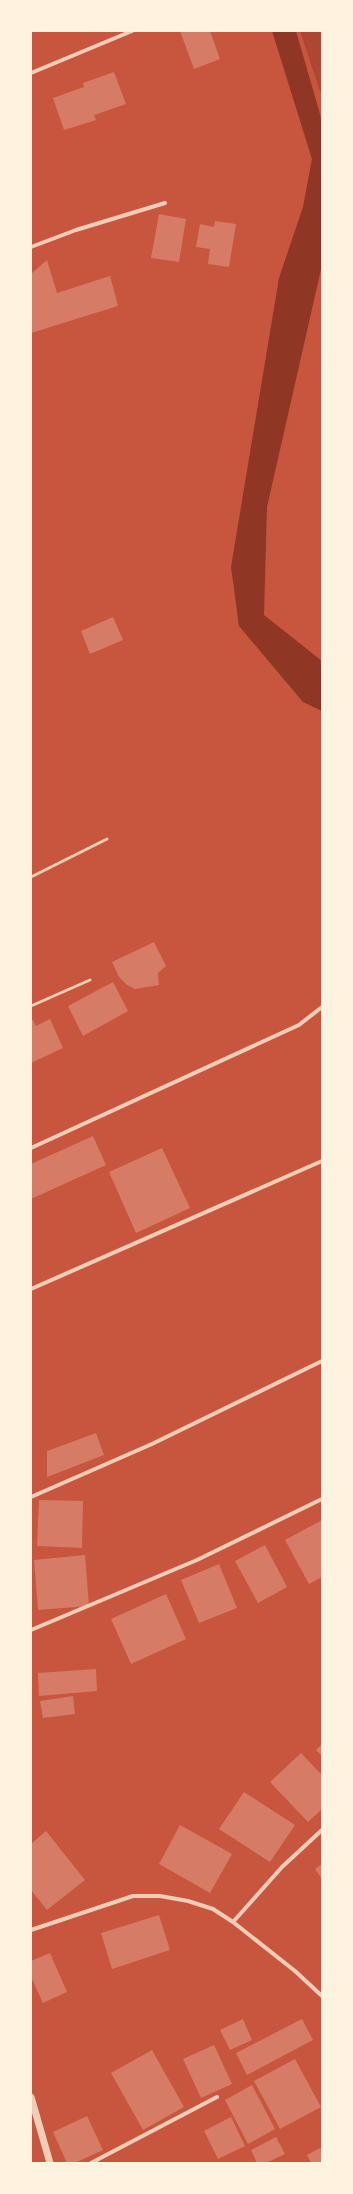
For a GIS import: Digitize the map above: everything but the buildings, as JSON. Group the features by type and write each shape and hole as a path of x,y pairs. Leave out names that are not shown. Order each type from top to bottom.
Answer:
{"street":[{"path":"31,72 132,31"},
{"path":"31,247 76,230 165,203"},
{"path":"31,1148 299,1025 322,1007"},
{"path":"31,1289 322,1160"},
{"path":"31,1497 152,1444 322,1361"},
{"path":"31,1630 197,1560 322,1499"},
{"path":"233,1922 282,1867 322,1830"},
{"path":"31,1930 133,1896 160,1896 188,1901 213,1908 233,1922 295,1970 322,1996"},
{"path":"31,2097 50,2163"},
{"path":"91,2163 217,2097"}],"lane":[{"path":"31,877 107,839"},
{"path":"31,1006 90,980"}],"shaded area":[{"path":"272,31 296,31 322,121 322,265 267,507 264,615 322,661 322,711 303,702 239,626 231,567 279,278 303,207 312,159"},
{"path":"300,31 322,31 322,97"}]}
